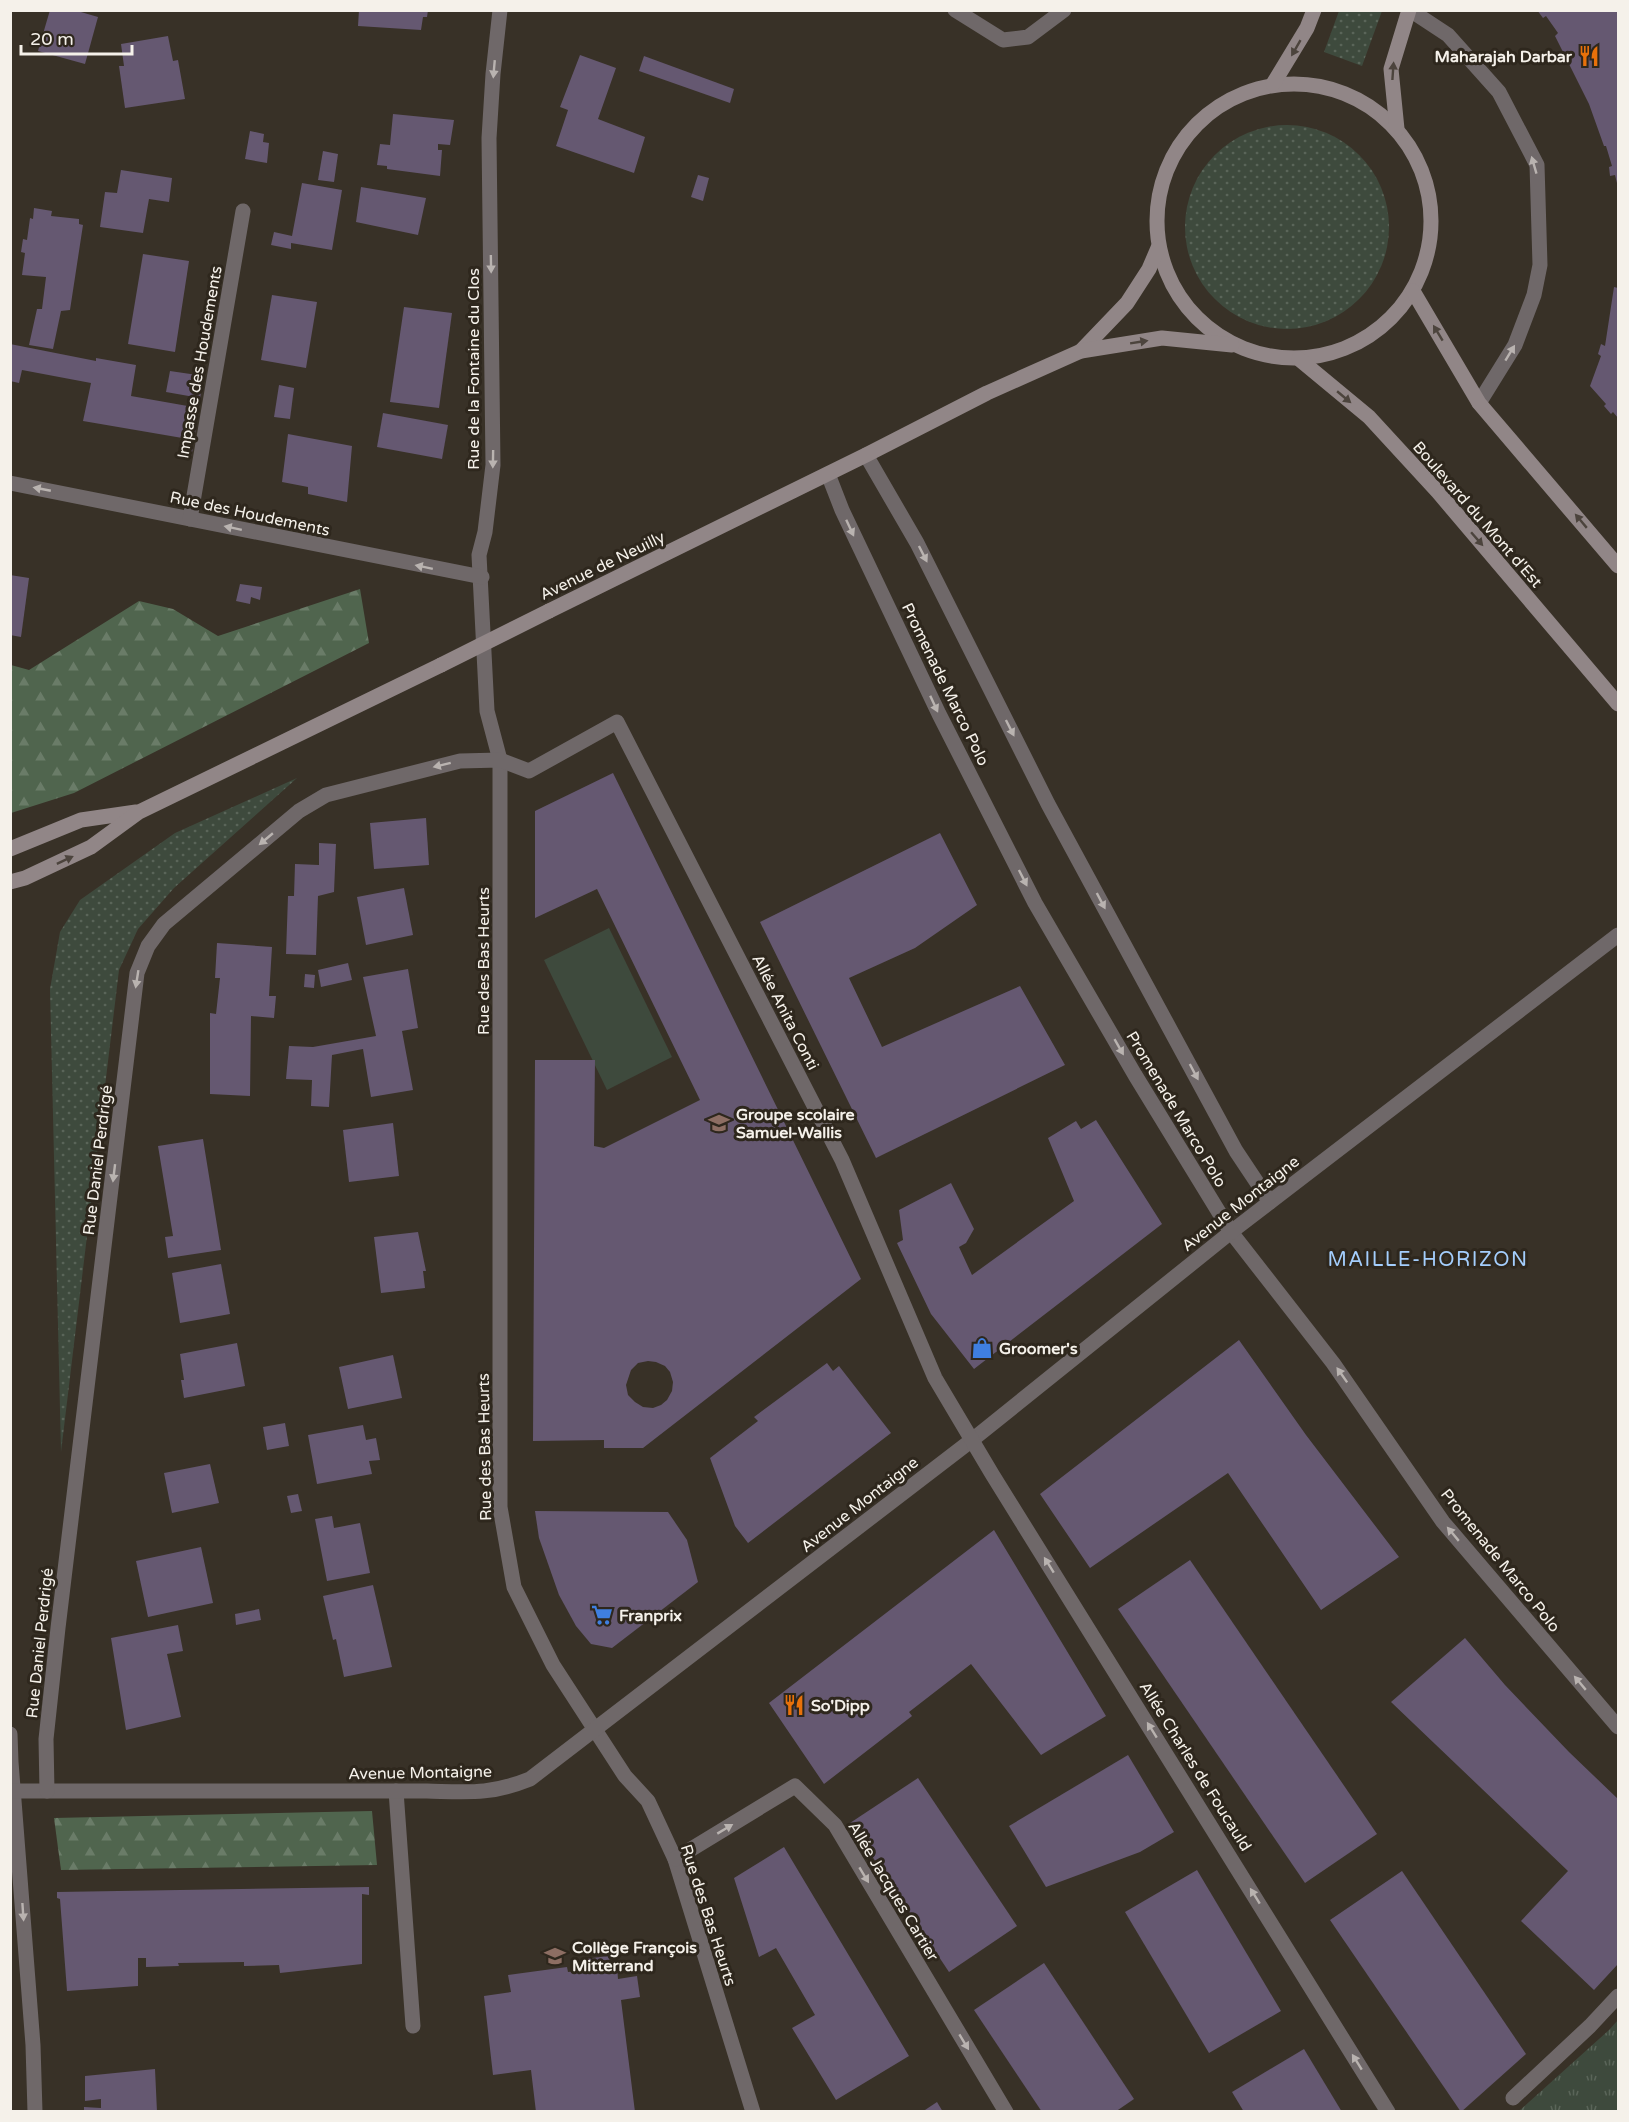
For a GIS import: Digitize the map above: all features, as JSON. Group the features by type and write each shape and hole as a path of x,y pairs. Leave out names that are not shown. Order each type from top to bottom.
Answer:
{"main road":[{"path":"1273,84 1308,28 1314,10"},
{"path":"1397,129 1391,69 1410,10"},
{"path":"1273,84 1319,85 1362,100 1397,129 1420,165 1431,207 1429,250 1413,291 1384,326 1344,350 1299,359 1265,356 1233,345 1198,320 1172,287 1158,248 1157,203 1169,160 1195,124 1231,98 1273,84"},
{"name":"Avenue de Neuilly","path":"1082,351 1127,303 1149,269 1158,248"},
{"path":"1413,291 1479,403 1618,566"},
{"name":"Avenue de Neuilly","path":"10,882 25,878 91,848 139,812 866,456 987,393 1082,351 1162,338 1233,345"},
{"name":"Boulevard du Mont d'Est","path":"1299,359 1370,417 1438,492 1618,704"},
{"name":"Avenue de Neuilly","path":"10,849 81,820 139,812"}],"street":[{"name":"Rue de la Fontaine du Clos","path":"500,10 489,138 493,465 485,532 479,555 482,577 487,711 500,760"},
{"path":"955,10 1003,40 1028,37 1064,10"},
{"path":"1410,10 1448,35 1499,92 1537,165 1540,265 1534,295 1515,345 1479,403"},
{"name":"Impasse des Houdements","path":"190,519 243,211"},
{"path":"866,456 917,543 1059,825 1236,1151 1258,1188 1270,1202"},
{"name":"Promenade Marco Polo","path":"828,474 842,510 939,714 1035,903 1135,1075 1231,1232 1333,1363 1443,1522 1618,1727"},
{"name":"Rue des Houdements","path":"10,483 482,577"},
{"name":"Allée Anita Conti","path":"500,760 529,771 617,722 842,1160 935,1378 972,1440"},
{"name":"Rue des Bas Heurts","path":"500,760 500,1507 514,1587 553,1665 625,1776 648,1801 675,1859 753,2112"},
{"name":"Rue Daniel Perdrigé","path":"46,1791 46,1739 58,1628 137,973 148,946 164,924 299,811 326,795 460,761 500,760"},
{"name":"Avenue Montaigne","path":"12,1791 483,1792 508,1788 530,1779 972,1440 1231,1232 1618,935"},
{"name":"Allée Charles de Foucauld","path":"972,1440 1388,2112"},
{"path":"10,1734 12,1791 33,2045 35,2112"},
{"name":"Allée Jacques Cartier","path":"675,1859 795,1786 835,1825 1006,2112"},
{"path":"396,1791 413,2026"},
{"path":"1513,2098 1590,2026 1618,1996"}],"green space":[{"path":"1339,11 1382,11 1362,66 1324,52"},
{"path":"1287,125 1307,127 1326,133 1343,142 1359,155 1372,171 1381,188 1387,207 1389,227 1387,247 1381,266 1372,283 1359,299 1343,312 1326,321 1307,327 1287,329 1267,327 1248,321 1231,312 1215,299 1202,283 1193,266 1187,247 1185,227 1187,207 1193,188 1202,171 1215,155 1231,142 1248,133 1267,127"},
{"path":"360,589 369,643 74,793 11,813 11,665 29,670 139,601 173,609 218,636"},
{"path":"297,778 174,888 138,929 119,970 61,1452 50,989 60,932 80,900 175,833"},
{"path":"609,928 672,1057 607,1090 544,960"},
{"path":"372,1811 377,1865 61,1870 54,1818"},
{"path":"1618,2020 1618,2111 1519,2111 1609,2030"}],"building":[{"path":"50,10 74,10 98,17 85,64 38,51"},
{"path":"359,10 428,10 427,17 423,17 421,30 358,26"},
{"path":"1537,10 1618,10 1618,187 1615,175 1610,176 1609,167 1612,166 1589,104 1555,36 1558,33 1546,16 1543,18"},
{"path":"168,36 173,61 178,60 185,99 125,108 119,66 124,66 121,44"},
{"path":"580,55 616,68 598,119 645,137 634,173 556,146 568,110 560,107"},
{"path":"644,56 734,89 730,103 639,71"},
{"path":"393,114 454,120 450,145 438,144 438,150 442,150 440,176 387,169 387,166 377,165 380,144 390,145"},
{"path":"250,131 264,134 263,142 269,143 267,163 245,159"},
{"path":"323,151 338,154 334,182 318,180"},
{"path":"121,170 172,178 169,202 149,199 143,233 100,227 105,192 117,193"},
{"path":"698,175 709,178 703,201 691,197"},
{"path":"302,183 342,190 332,250 291,243 291,249 271,245 274,232 292,236"},
{"path":"361,187 426,198 418,235 356,222"},
{"path":"34,208 52,211 51,216 79,219 79,224 83,225 70,310 61,311 53,349 29,345 37,309 42,309 46,277 22,275 25,253 21,252 23,239 27,240"},
{"path":"143,254 189,261 175,352 128,344"},
{"path":"1614,287 1618,288 1618,418 1604,406 1606,404 1590,386 1601,356 1598,354 1601,344 1605,346"},
{"path":"272,295 317,302 306,368 261,360"},
{"path":"404,307 452,313 439,408 390,402"},
{"path":"10,344 96,361 96,358 136,365 131,396 199,408 194,440 83,421 91,383 22,370 19,383 10,381"},
{"path":"170,371 204,376 200,398 166,392"},
{"path":"279,385 294,388 290,419 274,417"},
{"path":"383,413 448,425 442,459 377,447"},
{"path":"288,434 352,446 347,502 308,494 308,487 282,482"},
{"path":"183,446 193,448 190,460 181,458"},
{"path":"10,575 29,578 21,637 10,635"},
{"path":"240,584 262,587 260,600 251,597 250,604 236,601"},
{"name":"Groupe scolaire Samuel-Wallis","path":"613,773 861,1279 643,1448 604,1448 604,1440 533,1441 535,1060 595,1060 594,1146 604,1148 700,1100 597,889 535,918 535,811","holes":["656,1362 665,1366 670,1372 673,1382 672,1391 661,1405 653,1408 643,1407 628,1395 626,1385 631,1370 638,1363"]},
{"path":"426,818 429,865 374,869 370,823"},
{"path":"940,833 977,905 915,948 849,978 882,1047 1020,986 1065,1065 876,1158 760,922"},
{"path":"319,843 336,844 334,892 318,896 316,955 286,954 288,896 294,896 295,864 319,865"},
{"path":"404,888 413,935 366,945 357,897"},
{"path":"217,943 272,947 269,996 276,996 274,1018 251,1016 250,1096 210,1094 210,1013 216,1014 220,978 215,978"},
{"path":"348,963 352,980 321,987 318,970"},
{"path":"408,969 418,1028 402,1031 413,1090 371,1097 363,1049 332,1055 329,1107 311,1106 312,1080 286,1079 289,1046 313,1047 376,1036 363,977"},
{"path":"305,974 315,975 314,988 304,987"},
{"path":"1096,1120 1162,1224 974,1369 931,1314 897,1243 903,1240 899,1210 951,1183 974,1229 966,1243 959,1247 972,1275 1074,1201 1048,1138 1076,1121 1081,1129"},
{"path":"393,1123 399,1176 349,1182 343,1130"},
{"path":"203,1139 221,1250 168,1258 165,1237 173,1236 158,1146"},
{"path":"418,1232 426,1271 423,1271 425,1288 381,1293 374,1237"},
{"path":"221,1264 230,1314 180,1323 172,1273"},
{"path":"1239,1340 1306,1435 1399,1557 1321,1610 1228,1473 1090,1568 1040,1494"},
{"path":"237,1343 245,1386 184,1398 180,1354"},
{"path":"393,1355 402,1398 348,1409 339,1367"},
{"path":"827,1363 833,1371 839,1366 891,1433 748,1543 735,1526 710,1458 758,1421 754,1417"},
{"path":"285,1423 289,1446 267,1450 263,1427"},
{"path":"363,1425 366,1440 376,1438 380,1460 369,1461 372,1474 317,1484 308,1435"},
{"path":"210,1464 219,1503 172,1513 164,1473"},
{"path":"298,1494 302,1511 291,1513 287,1496"},
{"path":"535,1511 668,1512 687,1540 698,1582 612,1648 591,1644 576,1626 559,1595 539,1538"},
{"path":"332,1516 334,1528 360,1523 370,1573 327,1581 315,1519"},
{"path":"994,1530 1106,1716 1041,1755 971,1664 909,1712 912,1716 824,1784 769,1703"},
{"path":"201,1547 213,1603 148,1617 136,1561"},
{"path":"1190,1560 1377,1834 1305,1883 1118,1609"},
{"path":"373,1585 392,1667 344,1677 323,1596"},
{"path":"259,1609 261,1620 236,1625 235,1614"},
{"path":"178,1625 183,1651 167,1654 181,1717 126,1730 111,1638"},
{"path":"1465,1638 1505,1685 1618,1799 1618,1964 1594,1990 1521,1921 1568,1871 1391,1702"},
{"path":"1128,1755 1174,1832 1140,1852 1046,1887 1009,1826"},
{"path":"918,1778 1017,1926 949,1972 850,1823"},
{"path":"784,1847 909,2056 836,2100 792,2028 815,2015 776,1948 759,1957 734,1878"},
{"path":"1197,1870 1281,2011 1209,2053 1125,1912"},
{"path":"1402,1871 1526,2054 1461,2112 1330,1920"},
{"path":"369,1887 369,1895 362,1894 362,1964 280,1973 279,1965 244,1966 244,1962 178,1963 179,1966 146,1967 146,1958 138,1958 138,1986 67,1991 60,1899 57,1898 57,1892"},
{"path":"609,1956 610,1967 617,1966 618,1979 637,1976 640,1997 621,2000 635,2112 536,2112 531,2070 493,2075 484,1996 511,1992 508,1975 567,1967 568,1972 586,1970 584,1959"},
{"path":"1044,1963 1134,2099 1115,2112 1042,2112 974,2010"},
{"path":"1304,2049 1342,2112 1244,2112 1232,2092"},
{"path":"155,2069 157,2112 84,2112 84,2107 101,2108 101,2099 85,2101 85,2076"},
{"path":"937,2102 943,2112 922,2112"}],"place":[{"name":"Maharajah Darbar","path":"1589,56"},
{"name":"Groupe scolaire Samuel-Wallis","path":"719,1123"},
{"name":"Groomer's","path":"982,1348"},
{"name":"Franprix","path":"602,1615"},
{"name":"So'Dipp","path":"794,1705"},
{"name":"Collège François Mitterrand","path":"555,1956"}],"district":[{"name":"MAILLE-HORIZON","path":"1428,1259"}]}
